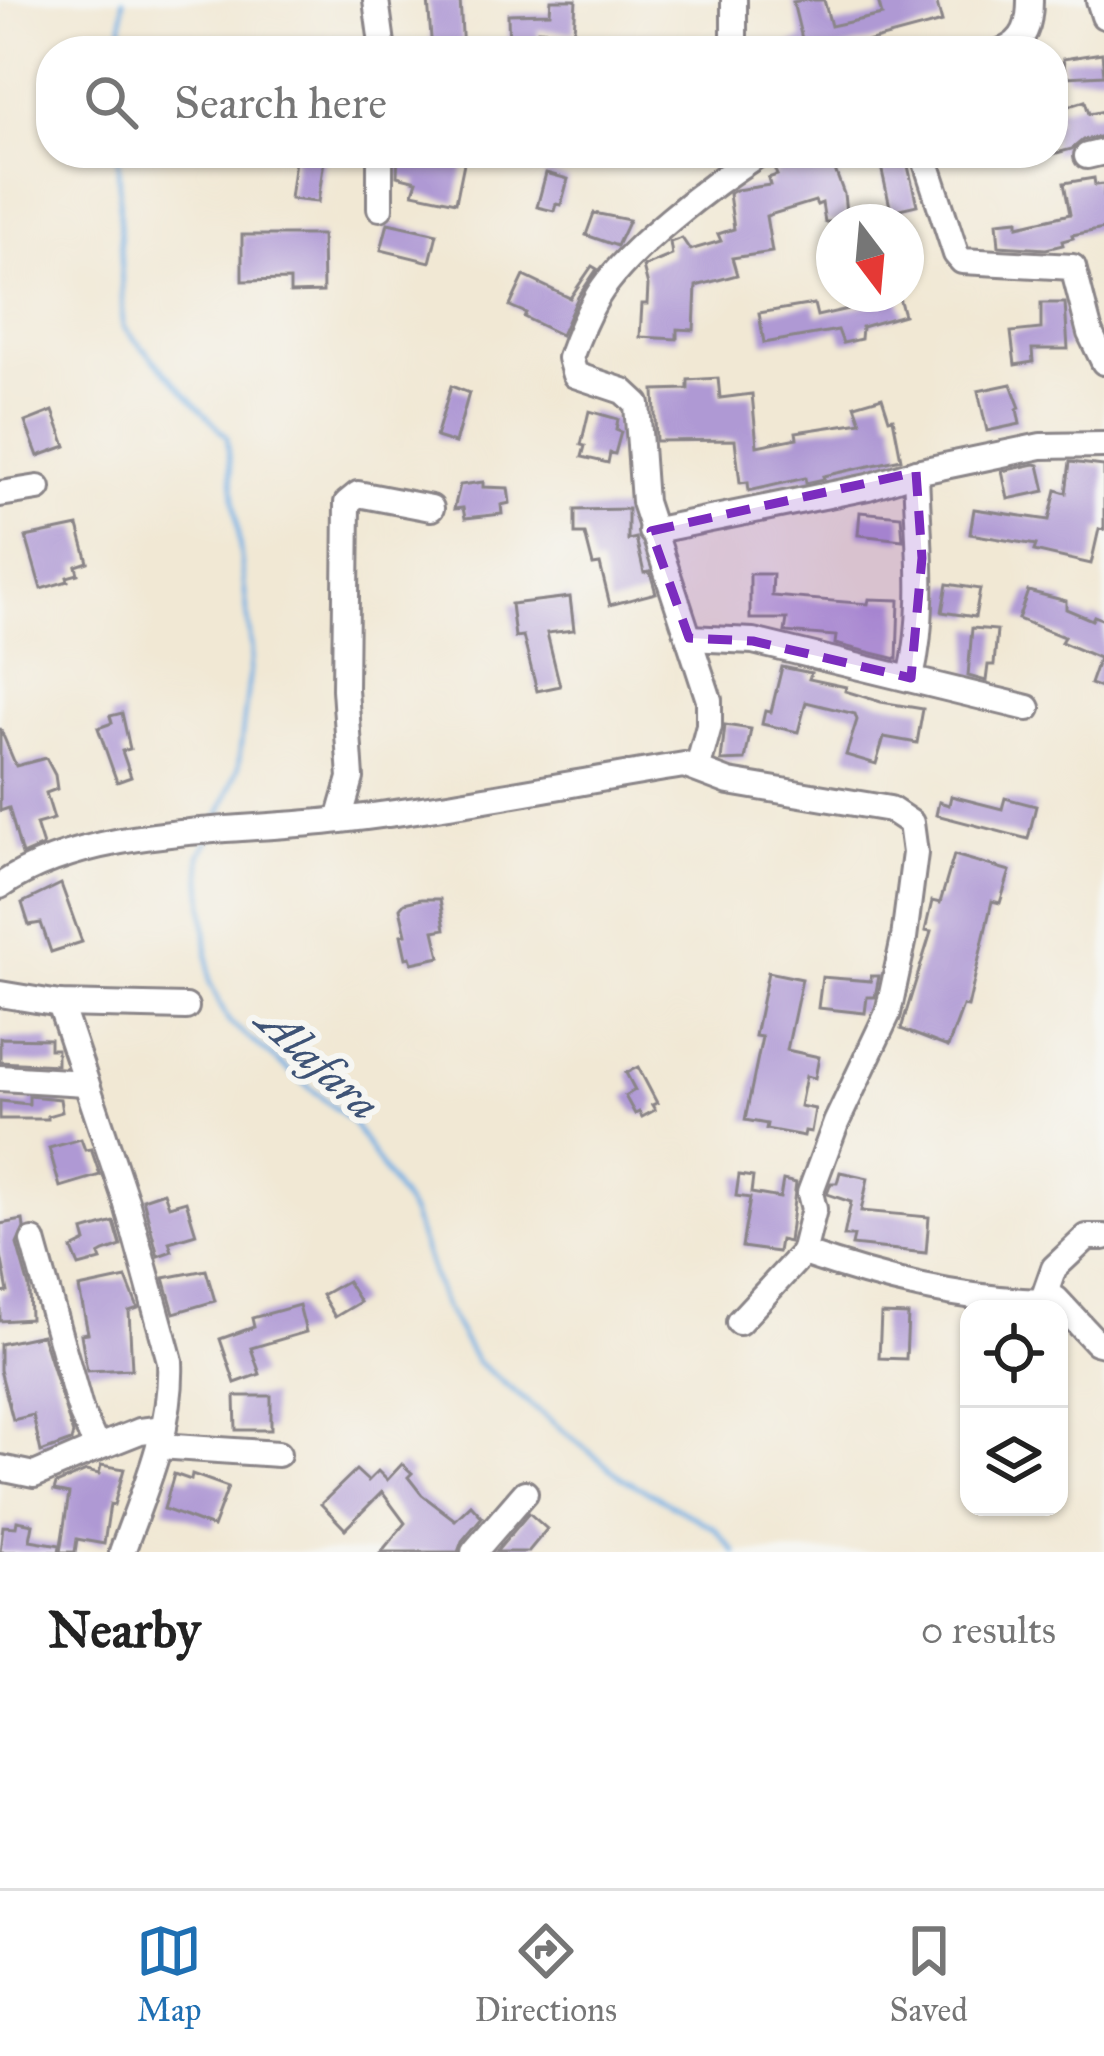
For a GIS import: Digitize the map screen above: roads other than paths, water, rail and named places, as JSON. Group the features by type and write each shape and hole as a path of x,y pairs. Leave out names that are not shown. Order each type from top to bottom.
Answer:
{"street":[{"path":"376,0 381,36"},
{"path":"734,0 734,36"},
{"path":"1023,36 1030,22 1030,0"},
{"path":"1099,0 1104,16"},
{"path":"380,168 380,208"},
{"path":"698,767 709,727 709,700 651,531 636,438 637,404 623,391 575,376 570,358 598,295 616,273 679,214 738,168"},
{"path":"928,168 962,261 1073,267 1090,333 1104,362"},
{"path":"651,531 1041,446 1104,446"},
{"path":"911,678 920,641 922,558 916,472"},
{"path":"0,494 38,488"},
{"path":"339,820 351,778 345,689 347,503 358,494 431,508"},
{"path":"689,638 753,641 1028,707"},
{"path":"2,876 121,841 339,820 684,765 729,782 890,809 904,817 914,834 904,938 888,1013 836,1123 810,1193 814,1209 802,1252 739,1322"},
{"path":"0,994 60,1004 187,1007"},
{"path":"60,1004 126,1201 167,1347 171,1387 162,1437 122,1552"},
{"path":"0,1078 86,1083"},
{"path":"1043,1300 1054,1268 1087,1237 1104,1237"},
{"path":"33,1241 81,1412 97,1448"},
{"path":"802,1252 925,1289 982,1300"},
{"path":"1068,1312 1096,1342 1104,1344"},
{"path":"0,1468 34,1475 140,1431 278,1454"},
{"path":"474,1552 525,1493"}],"waterway":[{"name":"Alafara","path":"122,36 123,0"},
{"name":"Alafara","path":"118,168 123,327 227,437 252,653 238,768 218,819"},
{"name":"Alafara","path":"209,840 200,855 210,983 229,1022 352,1122 412,1214 442,1302 476,1361 621,1477 714,1528 735,1552"}]}
